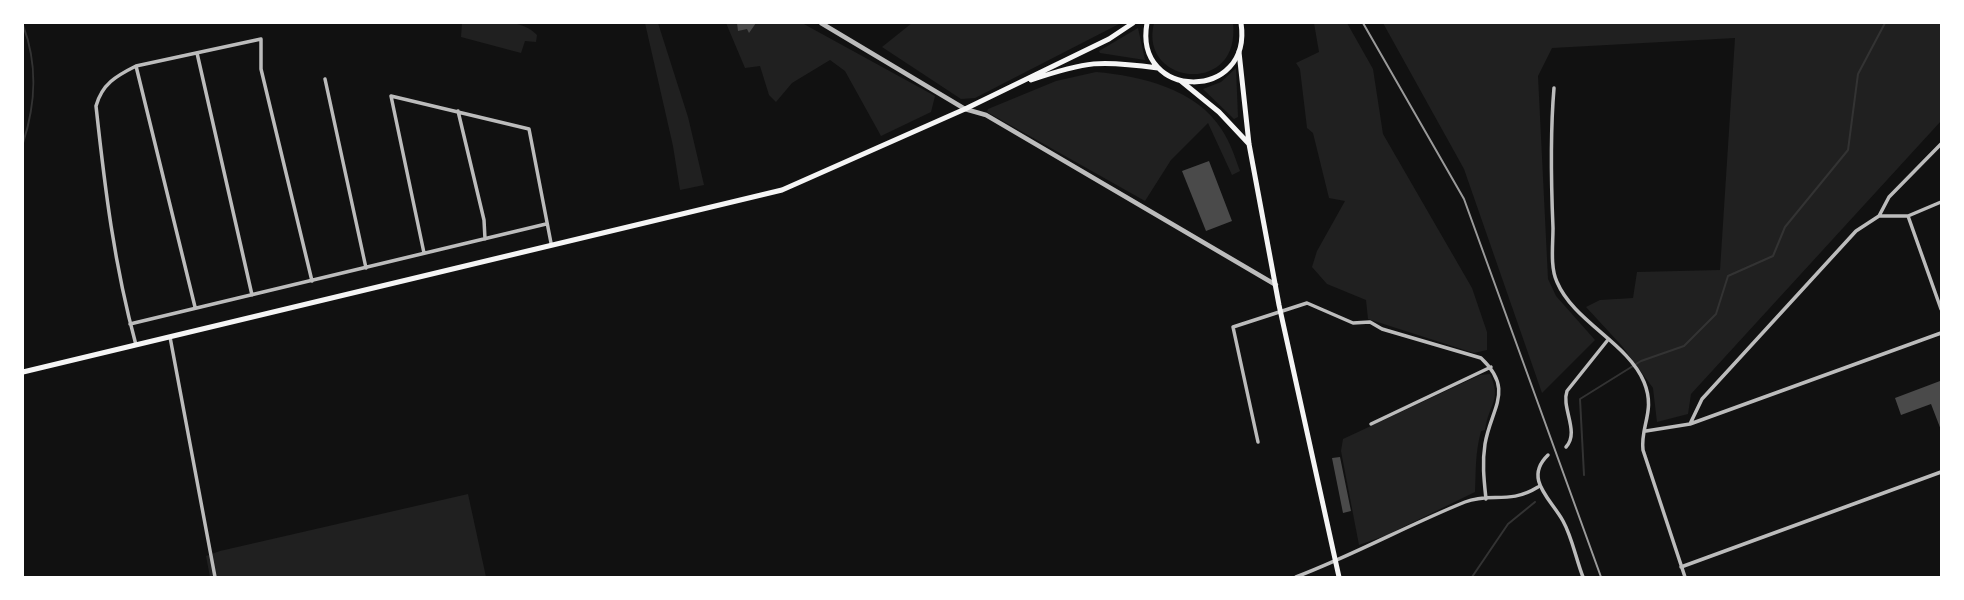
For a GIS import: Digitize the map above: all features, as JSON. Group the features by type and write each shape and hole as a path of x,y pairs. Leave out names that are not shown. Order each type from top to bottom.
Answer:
{"main road":[{"path":"23,372 551,243 782,190 965,109 1133,23"},
{"path":"1147,23 1146,46 1159,68"},
{"path":"1241,23 1239,52 1249,144 1280,310 1339,577"},
{"path":"1181,81 1193,83 1216,78 1226,71 1239,52"},
{"path":"1015,85 1089,62 1110,61 1159,68 1181,81 1219,112 1249,144"}],"street":[{"path":"821,23 965,109 986,115 1276,285"},
{"path":"136,345 118,279 106,211 96,106 100,90 118,75 136,66 261,38 261,69 312,281"},
{"path":"197,52 251,295"},
{"path":"136,66 195,307"},
{"path":"325,79 366,269"},
{"path":"1554,89 1550,135 1556,281 1608,341 1622,348 1644,382 1650,413 1642,439 1643,450 1685,577"},
{"path":"424,253 391,96 529,129 551,243"},
{"path":"458,111 484,220 485,239"},
{"path":"1690,424 1702,399 1856,231 1879,216 1889,197 1941,144"},
{"path":"1879,216 1908,216 1941,202"},
{"path":"1908,216 1941,309"},
{"path":"130,324 547,224"},
{"path":"1258,442 1233,327 1307,303 1353,323 1370,322 1382,329 1481,358 1491,367 1501,391 1482,463 1486,499"},
{"path":"1646,431 1690,424 1941,332"},
{"path":"170,337 215,577"},
{"path":"1566,447 1572,436 1565,397 1567,391 1608,341"},
{"path":"1371,424 1491,367"},
{"path":"1548,455 1538,468 1538,487 1563,521 1583,577"},
{"path":"1681,567 1941,472"},
{"path":"1296,577 1337,562 1468,501 1510,499 1538,487"}],"shaded area":[{"path":"501,22 521,25 537,35 536,42 525,41 521,53 461,37 462,23"},
{"path":"645,23 658,23 688,117 704,185 680,190 673,146"},
{"path":"726,23 802,23 935,96 931,112 881,136 845,71 830,60 792,83 776,102 769,95 760,66 745,68"},
{"path":"912,23 1121,23 975,98 961,99 882,47"},
{"path":"1154,23 1233,23 1231,47 1222,63 1207,72 1190,74 1174,70 1161,60 1153,44"},
{"path":"1314,23 1347,23 1373,69 1383,134 1472,288 1487,332 1487,350 1474,353 1368,319 1366,300 1327,284 1312,267 1317,251 1345,201 1329,198 1313,133 1307,128 1300,69 1296,63 1319,52"},
{"path":"1383,23 1941,23 1941,121 1691,394 1688,414 1657,422 1653,388 1622,346 1586,307 1600,300 1633,298 1637,272 1720,270 1735,38 1552,48 1538,76 1548,279 1556,296 1595,340 1542,393 1464,169"},
{"path":"1138,28 1145,60 1100,53 1099,51"},
{"path":"1236,68 1238,117 1234,119 1203,89 1221,82"},
{"path":"1096,72 1149,81 1198,104 1222,130 1240,171 1232,175 1208,123 1171,160 1145,201 987,112 988,109 1056,81"},
{"path":"1490,374 1495,396 1485,430 1481,431 1479,439 1475,492 1387,535 1359,545 1341,451 1343,439 1480,375"},
{"path":"468,494 486,577 210,577 206,556 220,551"}],"building":[{"path":"737,23 756,23 749,33 747,29 738,31"},
{"path":"1209,161 1232,221 1206,231 1182,171"},
{"path":"1940,381 1941,430 1931,404 1901,415 1895,398"},
{"path":"1340,457 1351,511 1343,513 1332,458"}],"waterway":[{"path":"1584,475 1580,399 1641,361 1684,346 1716,314 1728,276 1773,256 1785,227 1848,150 1858,74 1885,23"},
{"path":"23,25 31,55 34,84 31,113 23,143"},
{"path":"1472,577 1508,524 1535,502"}],"railway":[{"path":"1363,23 1464,199 1601,577"}]}
